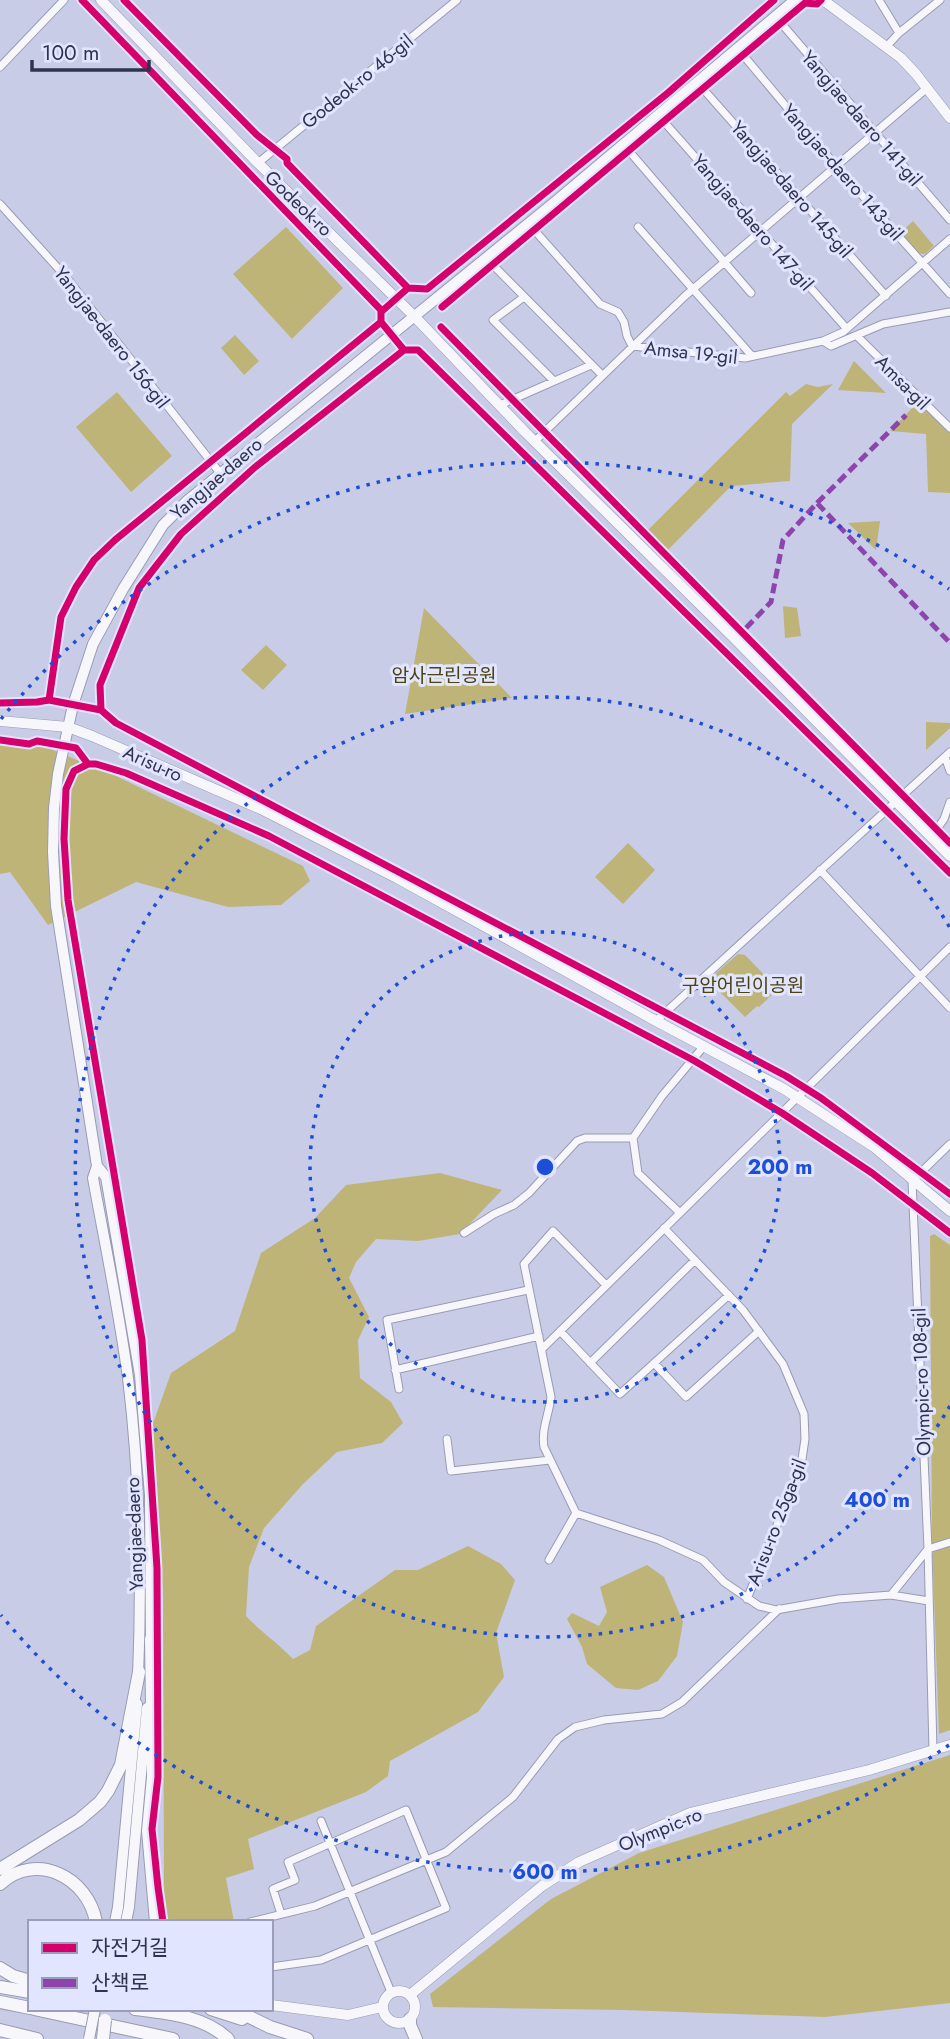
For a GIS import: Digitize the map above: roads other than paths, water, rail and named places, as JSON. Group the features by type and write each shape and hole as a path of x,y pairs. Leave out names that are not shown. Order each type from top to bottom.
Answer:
{"highway":[{"path":"151,1639 153,1776 148,1831 156,1920"},
{"path":"3,1869 79,1820 100,1802 108,1791 121,1765 139,1672"},
{"path":"0,1884 27,1870 37,1869 61,1874 79,1887 93,1908 96,1920"},
{"path":"0,1968 12,1976 28,1980"},
{"path":"0,1987 28,1992"},
{"path":"0,2001 28,2008"},
{"path":"41,2011 173,2039"},
{"path":"149,2011 208,2025 229,2039"},
{"path":"218,2011 307,2039"},
{"path":"237,2011 270,2026"},
{"path":"99,2012 102,2039"},
{"path":"410,2019 416,2039"},
{"path":"0,2032 10,2039"},
{"path":"0,2032 37,2039"}],"main road":[{"name":"Godeok-ro","path":"101,0 258,163 414,316 535,441 950,856"},
{"name":"Yangjae-daero","path":"126,1920 123,1907 141,1612 138,1508 125,1364 93,1178 97,1166 54,887 54,808 58,775 82,675 93,644 123,589 163,526 187,501 486,258 795,0"},
{"path":"823,0 887,46 916,74 950,118"},
{"name":"Arisu-ro","path":"0,721 68,727 92,736 288,823 397,878 798,1097 874,1147 950,1211"},
{"name":"Yangjae-daero","path":"97,1166 106,1177 140,1375 150,1495 151,1639 145,1737 123,1907 116,1920"},
{"name":"Olympic-ro","path":"410,1995 542,1886 579,1862 690,1813 830,1780 950,1745"},
{"path":"401,1990 410,1995 415,2004 410,2019 401,2023 391,2021 384,2014 384,1998 391,1992 401,1990"},
{"path":"273,2005 348,2015 382,2007"},
{"path":"89,2039 99,2012"}],"street":[{"path":"0,66 64,0"},
{"name":"Godeok-ro 46-gil","path":"258,163 457,0"},
{"path":"879,0 899,33"},
{"path":"887,46 940,0"},
{"name":"Yangjae-daero 141-gil","path":"775,16 950,220"},
{"name":"Yangjae-daero 143-gil","path":"738,49 836,166 950,294"},
{"name":"Yangjae-daero 145-gil","path":"697,82 886,296"},
{"path":"535,441 694,289 927,88"},
{"name":"Yangjae-daero 147-gil","path":"658,115 847,329"},
{"path":"623,144 751,292"},
{"name":"Yangjae-daero 156-gil","path":"0,204 66,277 220,473"},
{"path":"528,223 600,304 618,312 624,321 632,346"},
{"path":"638,227 752,356"},
{"path":"823,341 847,329 950,239"},
{"path":"486,258 602,376"},
{"path":"524,297 493,320 554,381"},
{"name":"Amsa 19-gil","path":"632,346 745,358 823,341 831,346 883,324 950,312"},
{"name":"Amsa-gil","path":"857,336 950,428"},
{"path":"500,405 591,365"},
{"path":"656,1021 948,757"},
{"path":"948,757 950,771"},
{"path":"931,837 944,819 950,802"},
{"path":"820,870 950,1008"},
{"path":"542,1349 950,947"},
{"path":"464,1233 514,1205 529,1193 577,1141 585,1138 633,1138 662,1096 704,1046"},
{"path":"633,1138 638,1173 679,1212"},
{"path":"912,1181 950,1144"},
{"name":"Olympic-ro 108-gil","path":"912,1181 928,1549 933,1751"},
{"name":"Arisu-ro 25ga-gil","path":"664,1228 743,1310 759,1331 783,1364 804,1414 801,1466 747,1599"},
{"path":"606,1285 553,1231 524,1264 551,1397 542,1436 544,1447 576,1513 659,1539 704,1560 724,1582 759,1606 779,1609 838,1599 891,1595 929,1601"},
{"path":"590,1363 695,1260"},
{"path":"399,1389 387,1320 528,1290"},
{"path":"560,1331 620,1395 729,1295"},
{"path":"654,1363 686,1397 759,1331"},
{"path":"395,1370 539,1336"},
{"path":"447,1439 451,1471 550,1461"},
{"path":"549,1560 576,1513"},
{"path":"891,1595 928,1549 950,1542"},
{"path":"258,1920 314,1906 446,1852 513,1797 558,1739 575,1727 604,1720 662,1714 682,1702 779,1609"},
{"path":"273,1967 321,1960 446,1908 407,1810 288,1862 295,1880 273,1889 281,1914"},
{"path":"321,1821 391,1992"}],"park label":[{"name":"암사근린공원","path":"444,675"},
{"name":"구암어린이공원","path":"743,985"}]}
